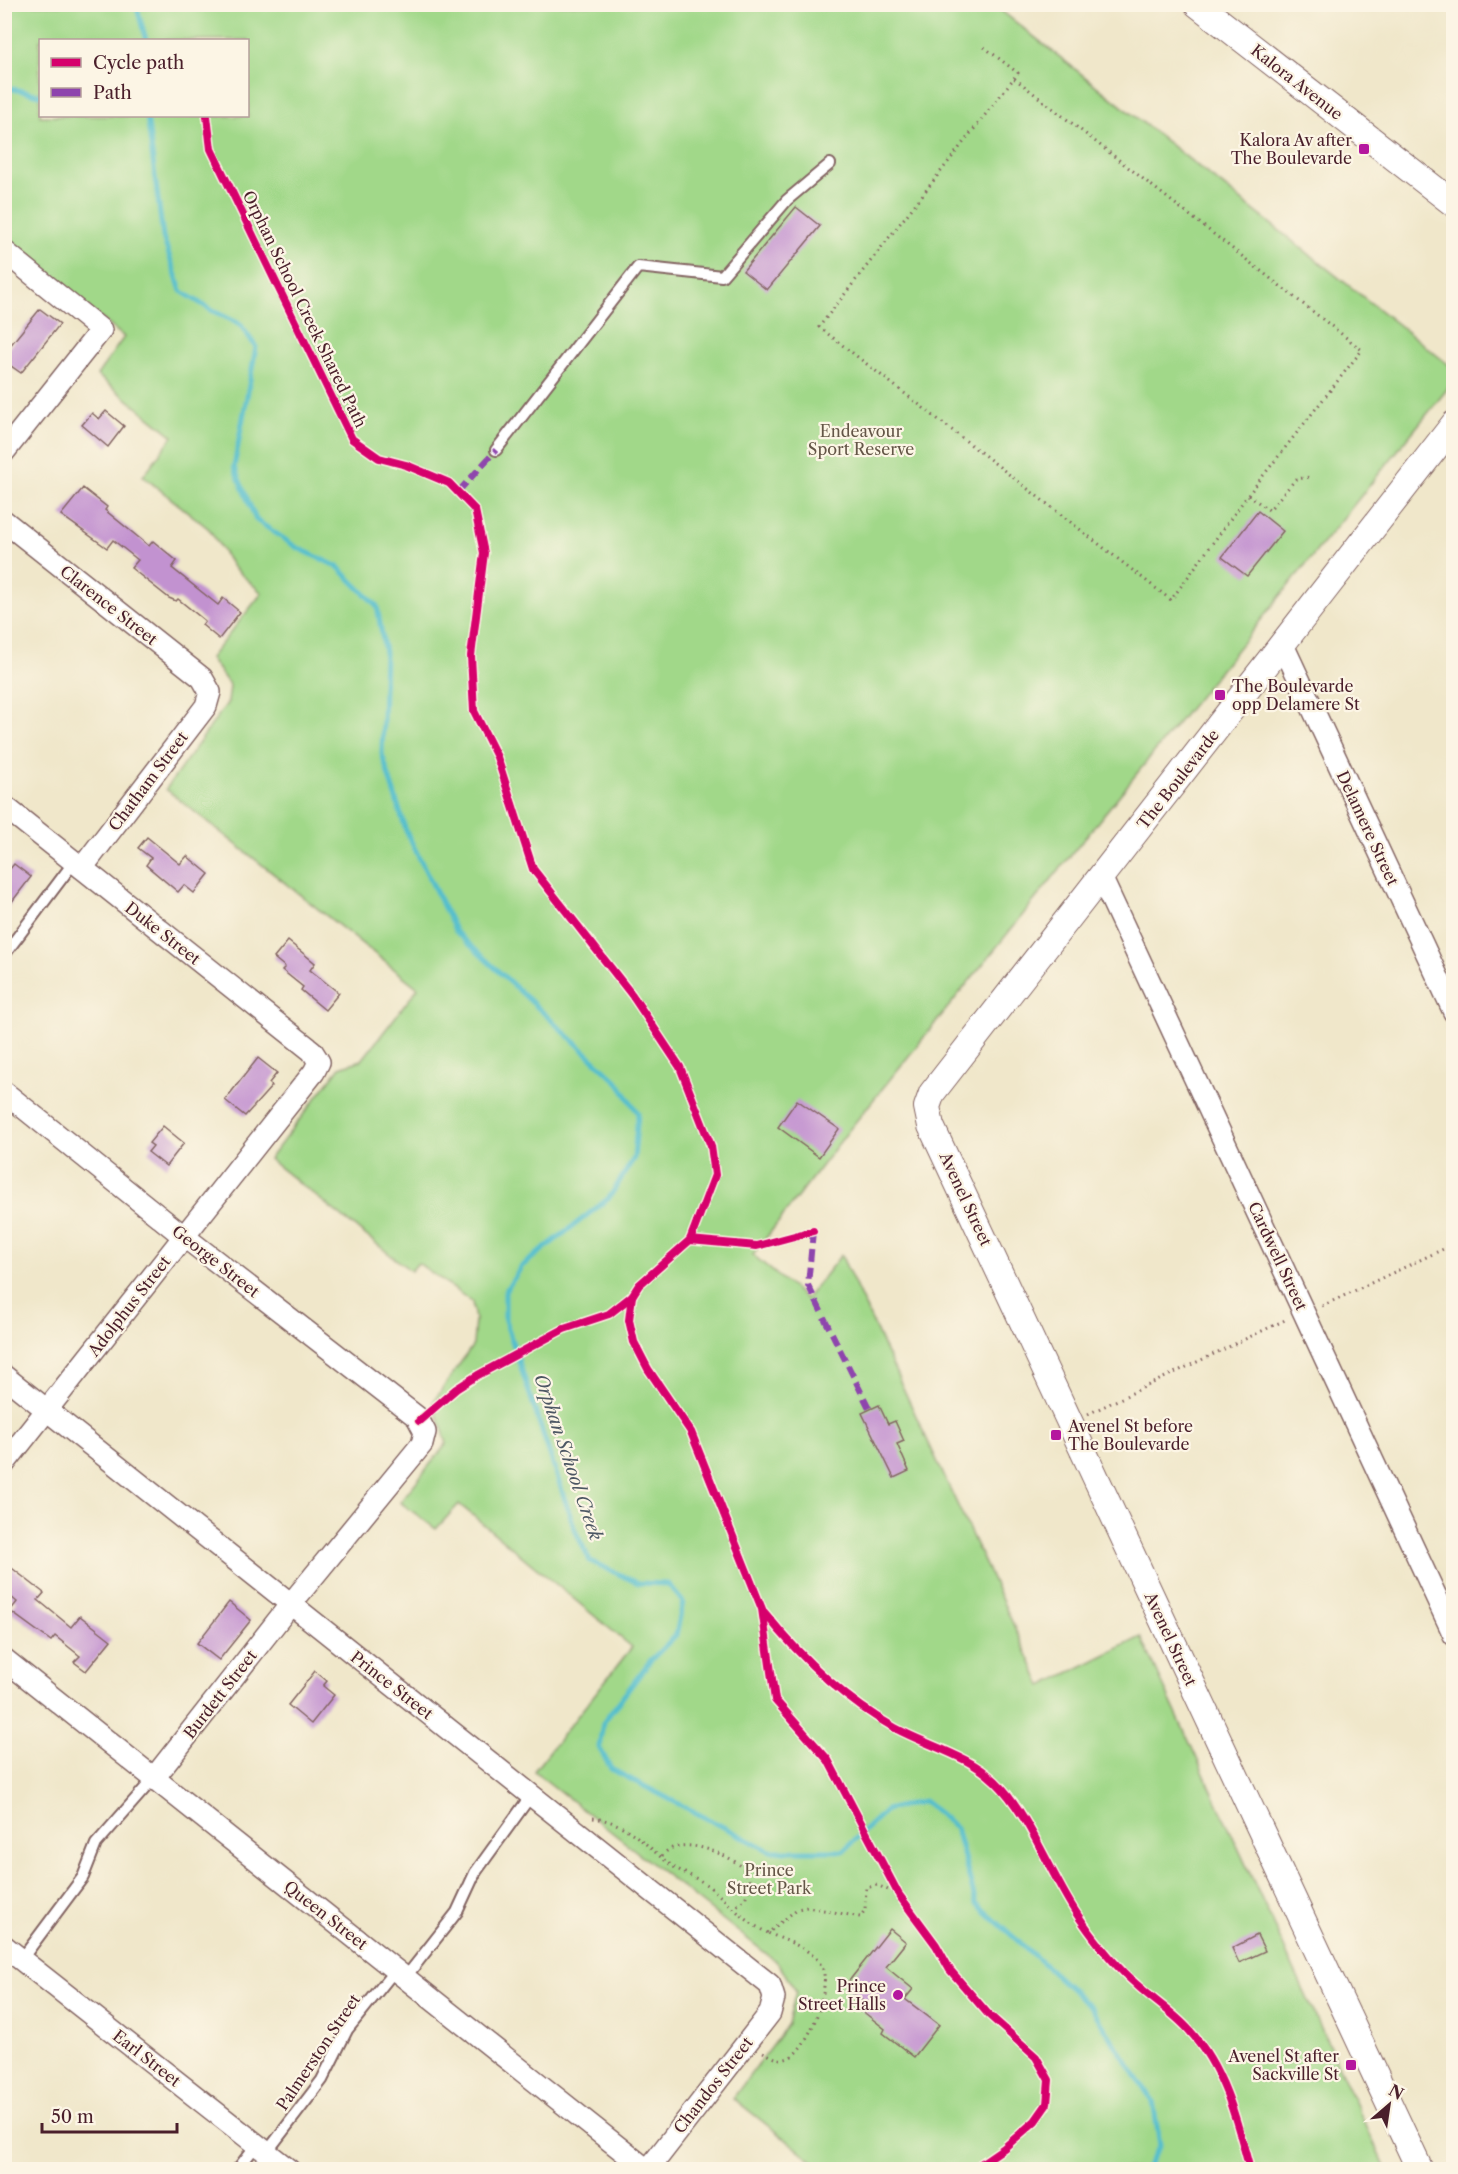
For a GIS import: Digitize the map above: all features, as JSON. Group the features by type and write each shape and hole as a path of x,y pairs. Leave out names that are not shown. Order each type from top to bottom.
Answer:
{"street":[{"name":"Kalora Avenue","path":"1197,4 1454,204"},
{"path":"4,251 101,330 4,452"},
{"name":"The Boulevarde","path":"927,1107 932,1094 1454,424"},
{"name":"Clarence Street","path":"4,521 202,678 210,692"},
{"name":"Delamere Street","path":"1283,645 1454,1012"},
{"name":"Chatham Street","path":"78,865 206,706 210,692"},
{"name":"Duke Street","path":"4,806 312,1051 319,1062"},
{"name":"Cardwell Street","path":"1101,877 1454,1635"},
{"name":"Adolphus Street","path":"4,1464 314,1072 319,1062"},
{"name":"George Street","path":"4,1092 184,1236 417,1417 425,1432"},
{"name":"Avenel Street","path":"927,1107 931,1126 1420,2169"},
{"name":"Prince Street","path":"4,1377 770,1985 774,1998"},
{"name":"Burdett Street","path":"154,1778 290,1605 422,1444 425,1432"},
{"name":"Queen Street","path":"4,1659 647,2169"},
{"name":"Earl Street","path":"10,1952 289,2169"},
{"name":"Chandos Street","path":"647,2169 770,2013 774,1998"}],"lane":[{"path":"496,450 638,267 722,276 787,200 830,164"},
{"name":"Chatham Street","path":"4,956 78,865"},
{"name":"Burdett Street","path":"10,1952 83,1877 96,1844 154,1778"},
{"name":"Palmerston Street","path":"237,2169 262,2148 322,2080 347,2031 457,1912 475,1873 532,1794"}],"path":[{"path":"984,47 1017,73 819,327 1171,600 1248,495 1362,350 1014,78"},
{"path":"1248,495 1269,510 1296,479 1311,477"},
{"path":"1071,1423 1304,1311 1322,1306 1454,1244"},
{"path":"575,1829 585,1817 626,1828 662,1857 705,1884 750,1925 768,1933 797,1909 807,1907 860,1917 865,1910 866,1888 878,1885 899,1895"},
{"path":"662,1857 666,1849 677,1845 697,1846 742,1867 751,1883 745,1899 734,1908"},
{"path":"894,1885 905,1903"}],"green space":[{"path":"4,5 994,5 1453,368 1453,382 849,1130 753,1255 806,1299 841,1255 1042,1686 1141,1637 1386,2169 823,2169 733,2098 788,2024 796,1991 778,1963 534,1771 632,1647 459,1504 436,1529 400,1502 447,1443 433,1402 473,1345 475,1320 472,1302 418,1263 411,1271 269,1159 340,1067 362,1060 418,988 166,789 228,702 230,686 210,658 262,593 233,567 209,529 143,476 173,436 97,375 124,337 5,241"}],"building":[{"path":"796,207 820,226 767,290 743,271"},
{"path":"40,309 60,324 21,373 4,361 4,353"},
{"path":"106,411 124,426 108,447 82,425 92,413 99,419"},
{"path":"83,488 107,507 105,510 149,546 153,541 177,561 172,568 218,605 223,598 240,612 219,639 202,625 205,621 178,599 176,601 169,598 131,568 138,560 113,540 107,548 61,515"},
{"path":"1258,511 1283,531 1247,576 1222,557"},
{"path":"147,837 180,864 187,856 209,874 194,893 184,885 178,892 146,865 151,858 138,848"},
{"path":"14,864 31,877 4,912 4,876"},
{"path":"288,941 315,963 310,970 339,993 325,1010 301,990 303,987 282,970 285,967 274,958"},
{"path":"258,1058 277,1073 269,1083 272,1086 245,1116 225,1100"},
{"path":"797,1100 839,1129 819,1157 778,1127"},
{"path":"163,1126 184,1143 166,1166 148,1152 153,1146 149,1143"},
{"path":"879,1405 888,1424 895,1421 904,1441 897,1444 909,1471 894,1478 862,1413"},
{"path":"4,1562 44,1593 38,1600 71,1627 80,1616 111,1640 86,1671 74,1662 80,1656 55,1636 51,1641 10,1611 17,1602 4,1591"},
{"path":"229,1602 251,1620 219,1660 197,1643"},
{"path":"315,1671 327,1681 323,1686 334,1695 311,1724 288,1705"},
{"path":"890,1929 906,1942 886,1967 913,1989 905,1999 939,2025 914,2057 883,2033 885,2029 861,2010 866,2004 845,1986"},
{"path":"1257,1935 1265,1951 1239,1963 1232,1948"}],"waterway":[{"name":"Orphan School Creek","path":"136,4 146,39"},
{"path":"4,87 39,95"},
{"name":"Orphan School Creek","path":"147,117 163,237 181,291 211,310 240,324 256,347 234,467 256,520 296,547 338,567 377,606 385,653 382,754 406,831 456,932 617,1081 638,1113 634,1158 609,1198 522,1266 505,1292 505,1320 575,1530 590,1561 638,1583 668,1584 683,1602 676,1635 650,1661 603,1723 599,1747 611,1769 770,1851 843,1851 886,1810 924,1801 956,1828 976,1903 1091,2007 1153,2102 1160,2145 1145,2170"}],"marked path":[{"path":"458,492 496,450"},
{"path":"813,1231 808,1285 870,1410"}],"cycle path":[{"name":"Orphan School Creek Shared Path","path":"207,117 211,149 352,439 379,458 406,465 449,483 475,510 484,553 471,656 474,711 497,757 533,869 632,995 680,1067 711,1146 715,1175 690,1240 639,1285 632,1296 629,1320 634,1342 648,1369 691,1432 762,1609 775,1700 828,1760 899,1895 936,1945 950,1970 988,2014 1036,2057 1049,2080 1047,2104 1035,2121 1004,2148 972,2170"},
{"path":"690,1240 757,1246 813,1231"},
{"path":"419,1421 456,1389 478,1375 564,1329 609,1314 632,1296"},
{"path":"764,1612 808,1661 840,1691 895,1728 973,1764 995,1781 1008,1795 1020,1811 1070,1904 1107,1954 1143,1991 1183,2024 1201,2045 1228,2096 1250,2170"}],"place":[{"name":"Kalora Av after The Boulevarde","path":"1364,149"},
{"name":"The Boulevarde opp Delamere St","path":"1220,695"},
{"name":"Avenel St before The Boulevarde","path":"1056,1435"},
{"name":"Prince Street Halls","path":"898,1995"},
{"name":"Avenel St after Sackville St","path":"1351,2065"}],"park label":[{"name":"Endeavour Sport Reserve","path":"861,440"},
{"name":"Prince Street Park","path":"769,1879"}]}
